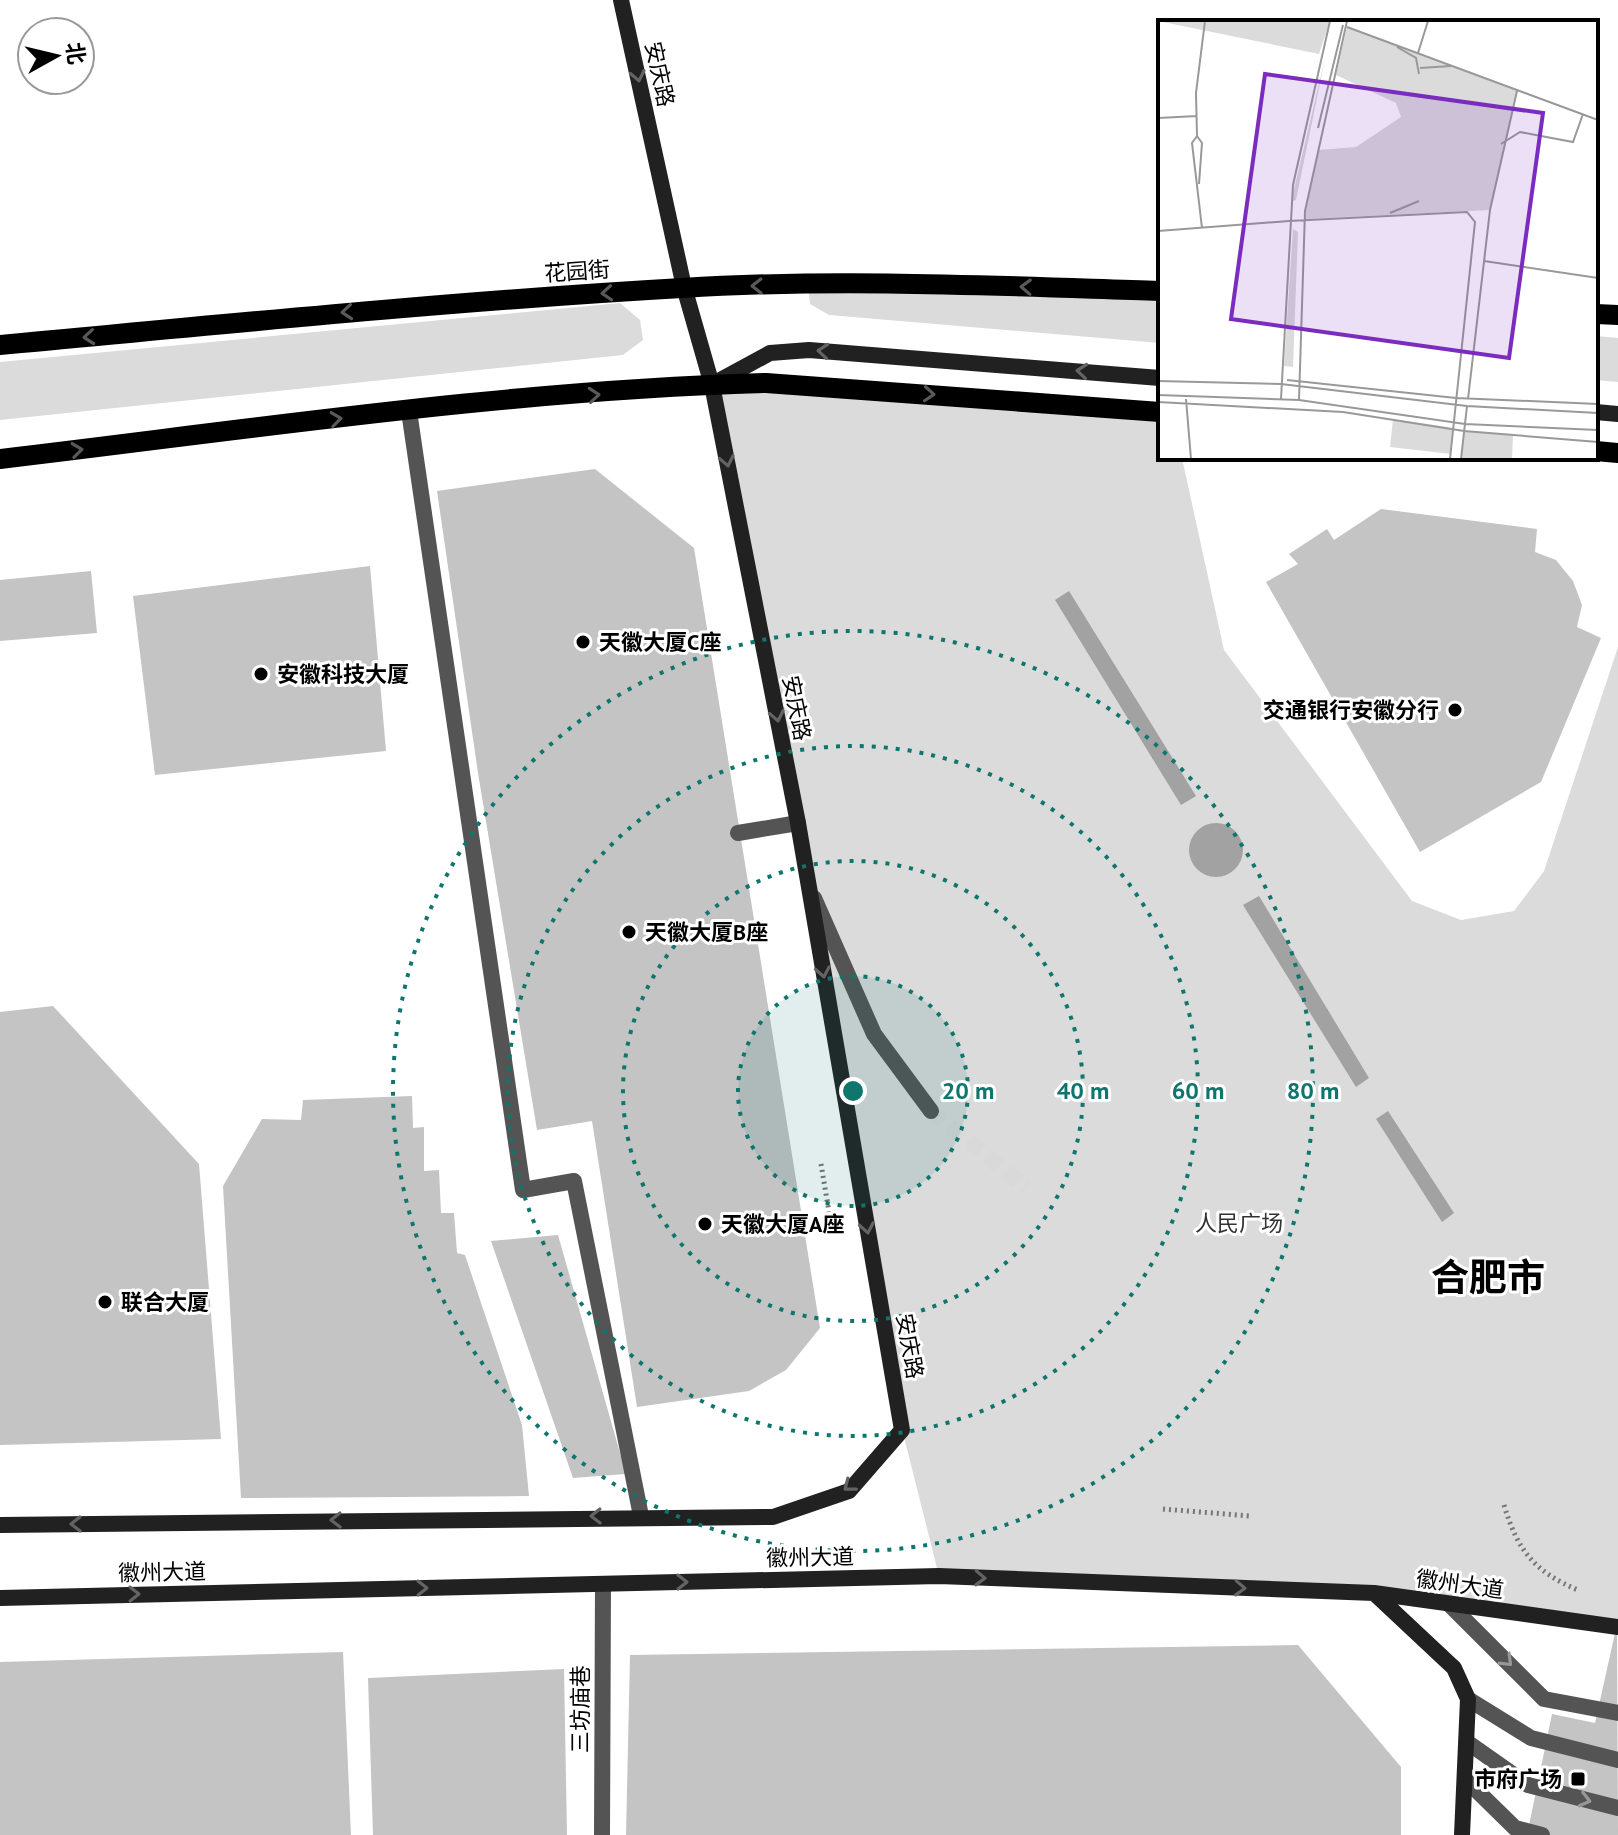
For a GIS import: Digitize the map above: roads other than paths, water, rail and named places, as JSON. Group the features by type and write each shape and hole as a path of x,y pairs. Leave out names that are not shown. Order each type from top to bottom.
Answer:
{"main road":[{"name":"安庆路","path":"621,0 684,287 712,385 798,823 902,1430"},
{"name":"花园街","path":"0,345 357,311 684,287 919,284 1158,291"},
{"path":"1598,314 1618,315"},
{"path":"712,385 770,353 809,350 1158,378"},
{"path":"0,459 409,411 712,385 766,383 1158,412"},
{"path":"1598,412 1618,414"},
{"path":"1598,451 1618,453"},
{"name":"徽州大道","path":"0,1525 773,1517 849,1491 902,1430"},
{"name":"徽州大道","path":"0,1598 939,1576 1374,1593 1618,1627"},
{"path":"1374,1593 1454,1668 1468,1699 1465,1832"}],"street":[{"path":"409,411 523,1190 574,1181 641,1516"},
{"path":"738,833 798,823"},
{"path":"808,885 874,1034 931,1111"},
{"name":"三坊庙巷","path":"602,1835 603,1584"},
{"path":"1451,1606 1544,1699 1618,1713"},
{"path":"1468,1699 1531,1738 1618,1760"},
{"path":"1467,1742 1528,1785 1618,1808"},
{"path":"1465,1779 1515,1828 1542,1835"}],"tunnel":[{"path":"931,1111 1026,1188"}],"place":[{"name":"天徽大厦C座","path":"583,642"},
{"name":"安徽科技大厦","path":"261,674"},
{"name":"交通银行安徽分行","path":"1455,710"},
{"name":"天徽大厦B座","path":"629,932"},
{"name":"天徽大厦A座","path":"705,1224"},
{"name":"联合大厦","path":"105,1302"},
{"name":"市府广场","path":"1578,1779"}],"district":[{"name":"合肥市","path":"1488,1276"}],"park label":[{"name":"人民广场","path":"1239,1223"}]}
